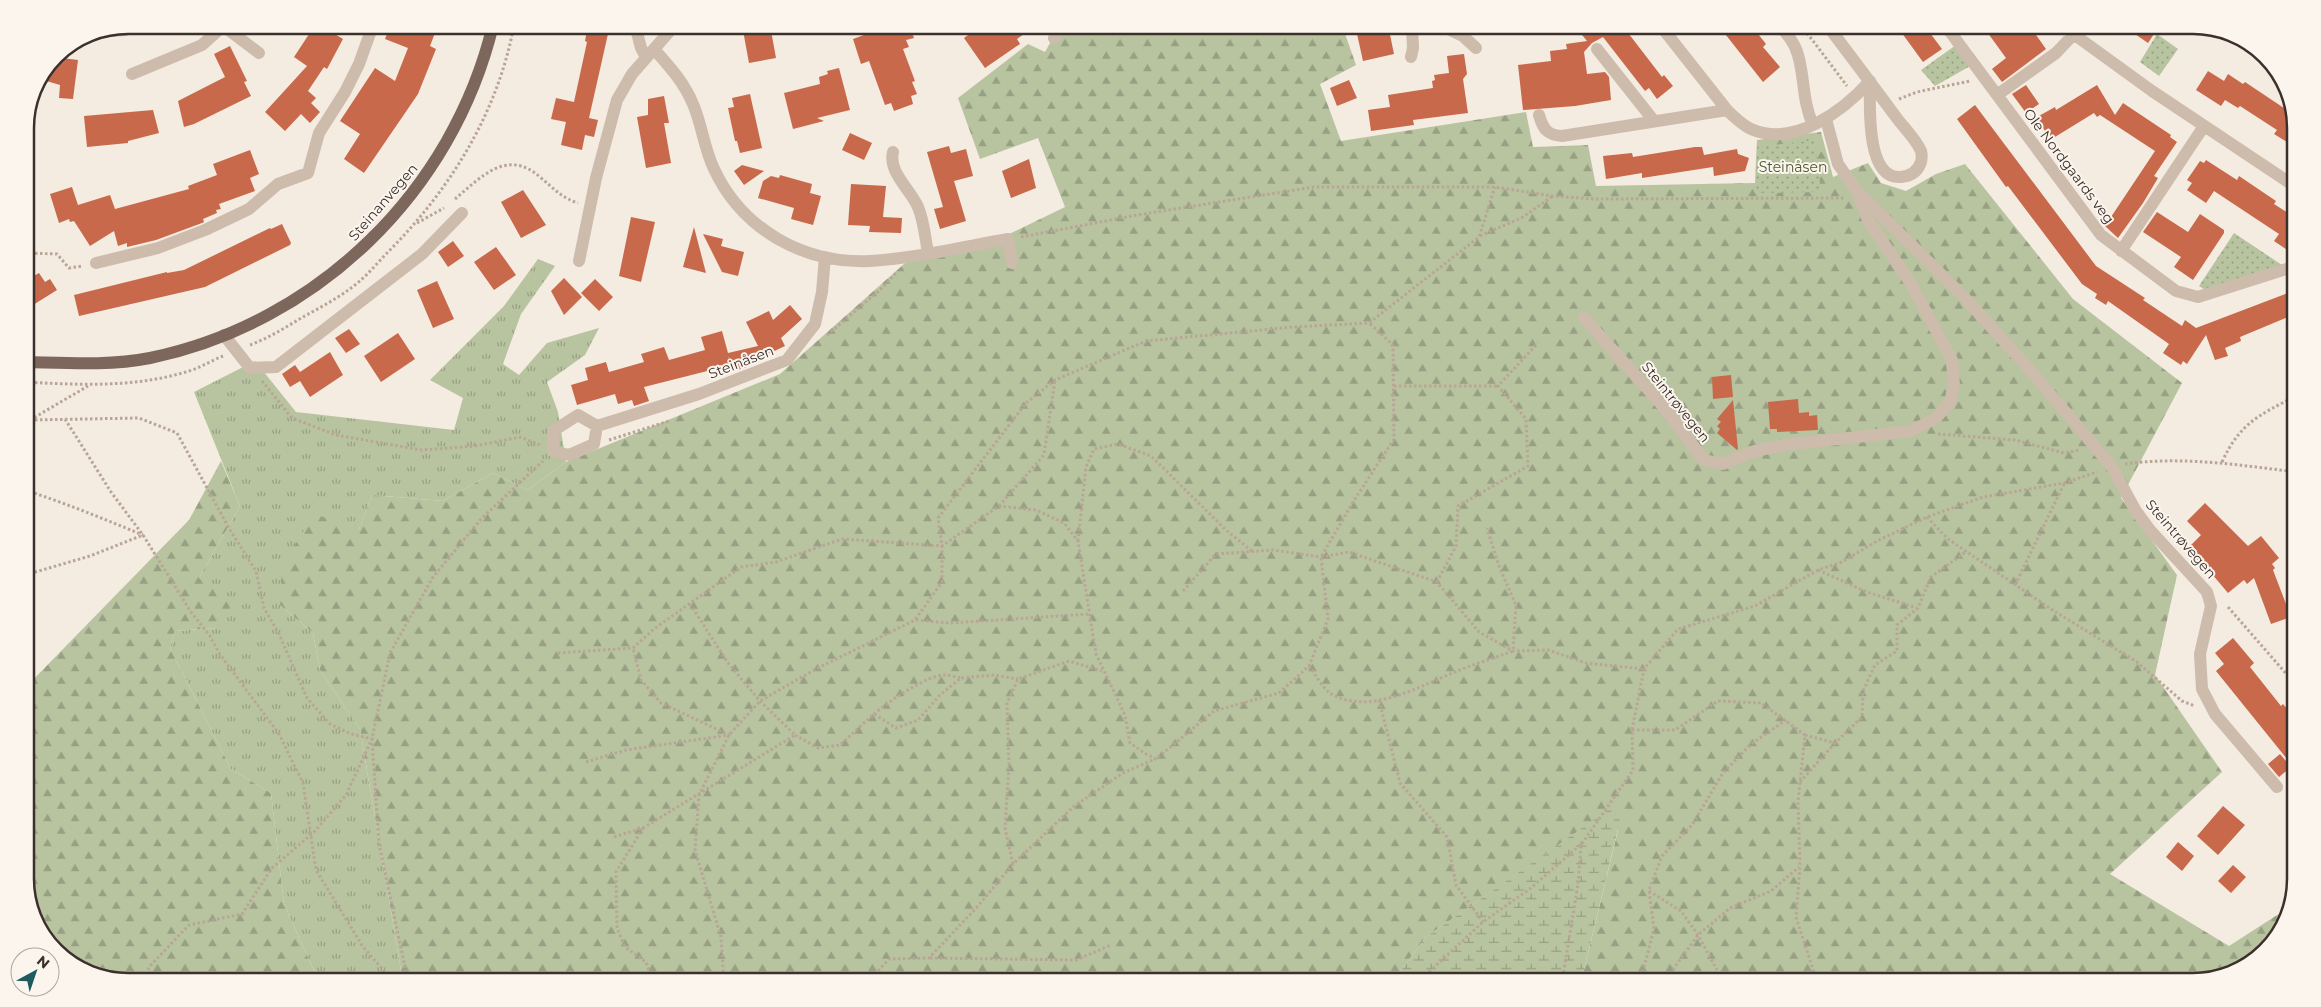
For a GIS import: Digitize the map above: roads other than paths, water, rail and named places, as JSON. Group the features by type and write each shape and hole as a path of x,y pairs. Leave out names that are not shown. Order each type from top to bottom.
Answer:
{"main road":[{"name":"Steinanvegen","path":"34,362 94,363 148,358 205,343 254,322 287,305 338,271 359,253 398,211 434,164 452,133 479,73 490,34"}],"street":[{"path":"132,74 202,45 214,34"},
{"path":"234,34 259,53"},
{"path":"96,263 158,248 205,230 249,209 278,184 308,173 319,133 345,92 359,64 370,34"},
{"path":"637,34 641,48 650,53 686,88 694,105 713,168 734,201 746,215 774,238 793,247 825,257 870,261 1008,239 1012,263"},
{"path":"578,261 617,100 632,74 667,34"},
{"path":"1054,38 1056,34"},
{"path":"1410,57 1413,48 1412,34"},
{"path":"1459,34 1476,48"},
{"path":"1667,34 1727,110 1750,128 1761,132 1789,132 1826,119 1855,97 1870,81"},
{"path":"1787,34 1798,55 1803,92 1813,125"},
{"path":"1834,34 1870,81 1921,152 1920,165 1913,174 1896,177 1879,163 1870,126 1870,81"},
{"name":"Ole Nordgaards veg","path":"1952,34 2091,223 2121,251 2176,291 2192,297 2208,296 2287,269"},
{"path":"1997,95 2056,52 2073,35 2287,181"},
{"path":"1597,49 1654,121"},
{"path":"1539,115 1543,128 1548,133 1562,136 1727,110"},
{"name":"Steintrøvegen","path":"1826,119 1838,164 1857,191 1963,296 2030,370 2112,467 2136,511 2150,530 2207,592 2211,606 2200,654 2202,689 2215,714 2277,787"},
{"path":"2121,251 2204,126"},
{"path":"893,152 891,160 894,169 918,208 928,253"},
{"name":"Steintrøvegen","path":"1584,318 1662,405 1704,460 1723,464 1755,451 1911,431 1936,418 1950,402 1954,385 1952,360 1911,284 1868,220 1857,191"},
{"path":"224,335 250,368 276,367 422,254 462,213"},
{"name":"Steinåsen","path":"597,426 699,394 787,360 815,324 822,292 825,257"},
{"path":"578,416 597,426 594,444 569,455 554,451 553,431 578,416"}]}
